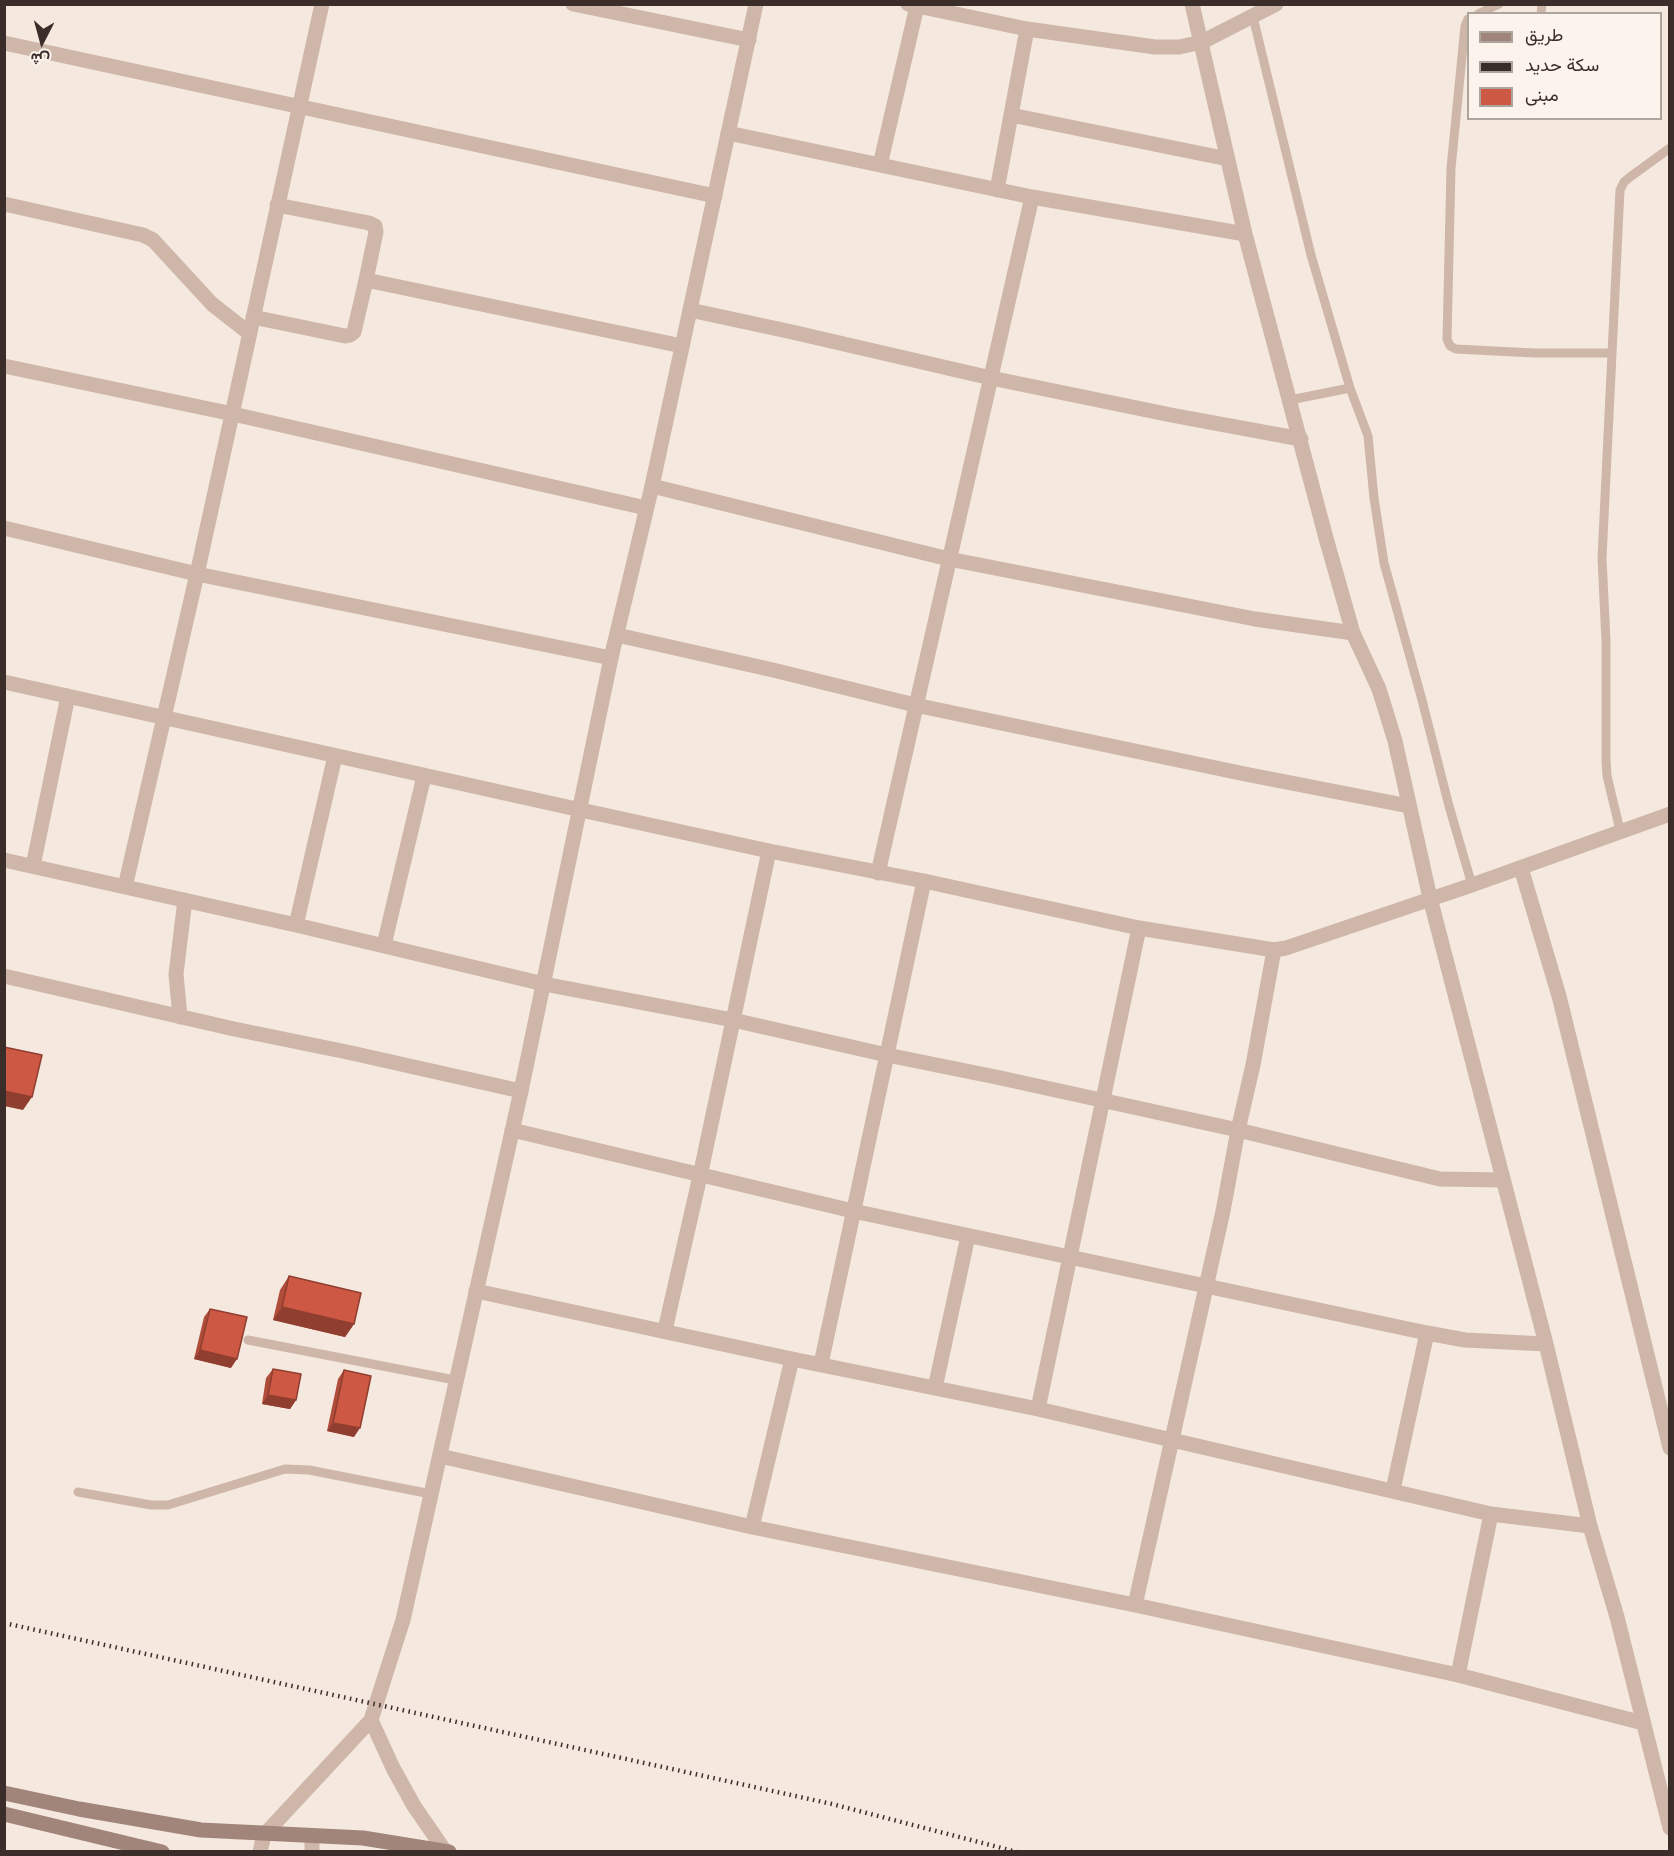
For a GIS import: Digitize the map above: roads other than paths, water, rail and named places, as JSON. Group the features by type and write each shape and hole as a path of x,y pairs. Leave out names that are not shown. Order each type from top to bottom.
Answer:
{"main road":[{"path":"4,1793 191,1829 264,1834 312,1844 363,1838 447,1851"},
{"path":"4,1814 162,1851"}],"street":[{"path":"124,887 197,574 322,4"},
{"path":"573,4 626,10 749,40"},
{"path":"260,1851 264,1834 371,1720 403,1620 521,1091 611,658 652,486 756,4"},
{"path":"1192,4 1245,234 1353,633 1379,689 1395,741 1430,898 1546,1344 1590,1526 1617,1617 1670,1828"},
{"path":"880,165 912,5 973,11 1027,29 1155,47 1179,47 1202,42 1276,4"},
{"path":"998,189 1027,29"},
{"path":"4,43 715,196"},
{"path":"1011,115 1228,159"},
{"path":"729,133 1032,197 1245,234"},
{"path":"878,873 1032,197"},
{"path":"4,204 143,235 153,240 212,304 251,325 351,335 354,332 366,280 376,232 375,226 277,205"},
{"path":"366,280 682,346"},
{"path":"690,310 991,378 1301,439"},
{"path":"4,366 232,414 646,508"},
{"path":"652,486 949,559 1255,619 1353,633"},
{"path":"4,528 197,574 611,658"},
{"path":"617,635 915,705 1188,763 1409,806"},
{"path":"4,682 769,851 924,880 1139,928 1274,950 1286,948 1472,885 1620,830 1670,814"},
{"path":"33,866 68,696"},
{"path":"296,925 335,756"},
{"path":"384,945 424,776"},
{"path":"665,1330 769,851"},
{"path":"4,860 384,945 544,984 733,1020 1103,1100 1440,1179 1503,1180"},
{"path":"1521,868 1559,996 1670,1448"},
{"path":"821,1364 924,880"},
{"path":"180,1017 176,974 184,900"},
{"path":"1038,1408 1139,928"},
{"path":"1135,1605 1207,1286 1253,1065 1274,950"},
{"path":"4,976 180,1017 521,1091"},
{"path":"512,1130 853,1211 1427,1333 1464,1340 1546,1344"},
{"path":"935,1388 968,1236"},
{"path":"476,1291 792,1359 1038,1408 1491,1514 1590,1526"},
{"path":"1393,1490 1427,1333"},
{"path":"752,1527 792,1359"},
{"path":"440,1456 752,1527 1135,1605 1458,1675 1643,1723"},
{"path":"1458,1675 1491,1514"},
{"path":"371,1720 414,1806 447,1851"}],"lane":[{"path":"1482,12 1499,4"},
{"path":"1253,17 1311,255 1350,388 1368,436 1384,563 1472,885"},
{"path":"1467,21 1451,168 1447,339 1450,346 1456,349 1534,353 1611,353"},
{"path":"1620,830 1607,776 1606,641 1602,558 1620,190 1624,182 1670,148"},
{"path":"1290,400 1350,388"},
{"path":"248,1340 455,1380"},
{"path":"78,1492 168,1505 285,1469 309,1470 431,1494"}],"railway":[{"path":"4,1623 832,1804 1017,1852"}]}
